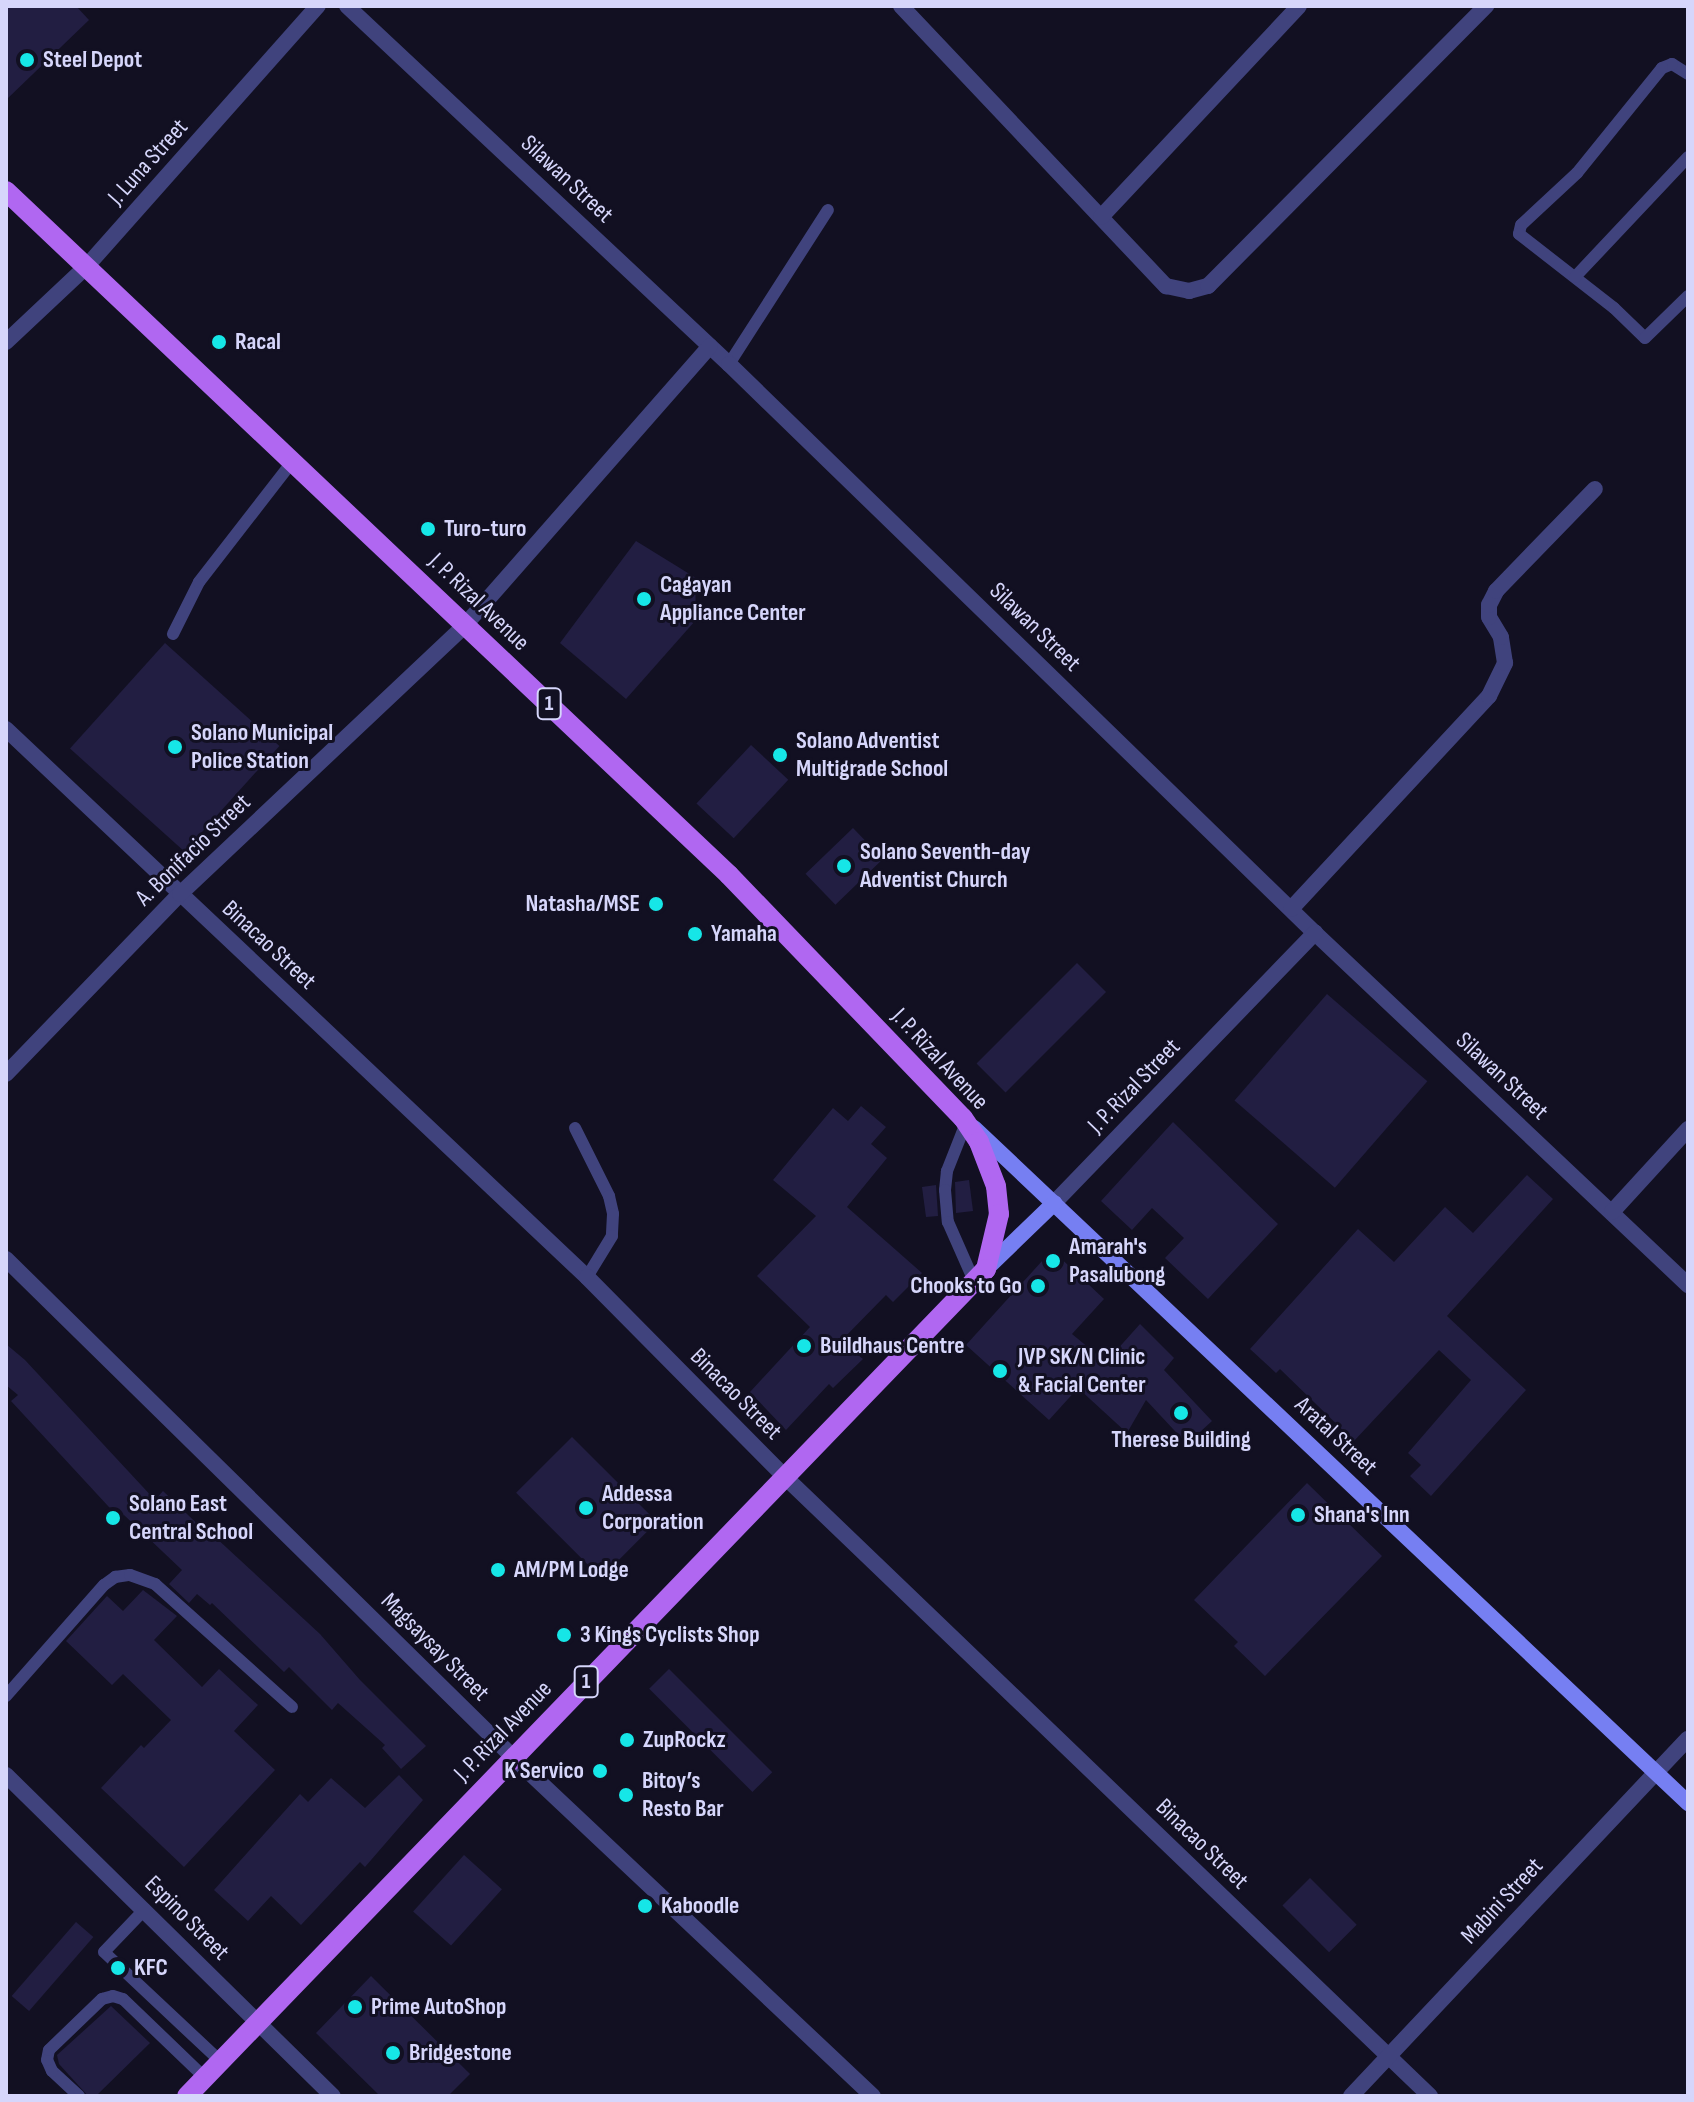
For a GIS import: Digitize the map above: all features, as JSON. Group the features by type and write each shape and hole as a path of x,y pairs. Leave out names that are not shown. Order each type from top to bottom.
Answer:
{"main road":[{"name":"J. P. Rizal Avenue","path":"6,191 729,875 965,1120 979,1142 996,1186 999,1214 980,1275 187,2096"}],"street":[{"name":"J. Luna Street","path":"6,342 86,267 318,6"},
{"name":"Silawan Street","path":"347,6 729,364 1315,933 1688,1285"},
{"path":"901,6 1166,286 1189,291 1208,286 1486,6"},
{"path":"1101,217 1299,6"},
{"name":"A. Bonifacio Street","path":"6,1074 180,894 465,625 710,346"},
{"path":"1291,909 1489,696 1505,663 1506,650 1489,617 1489,605 1496,591 1595,489"},
{"name":"Binacao Street","path":"6,729 587,1277 785,1477 1430,2096"},
{"name":"J. P. Rizal Street","path":"980,1275 1054,1203 1315,933"},
{"name":"Aratal Street","path":"965,1120 1688,1803"},
{"path":"1612,1212 1688,1129"},
{"name":"Magsaysay Street","path":"6,1259 514,1758 873,2096"},
{"name":"Mabini Street","path":"1351,2096 1688,1739"},
{"name":"Espino Street","path":"6,1775 333,2096"}],"lane":[{"path":"1688,74 1672,64 1662,68 1577,173 1521,225 1519,234 1575,277 1645,338 1688,296"},
{"path":"1575,277 1688,157"},
{"path":"729,364 828,210"},
{"path":"173,634 199,582 293,461"},
{"path":"965,1120 947,1171 948,1222 980,1275"},
{"path":"575,1128 609,1196 613,1214 612,1236 587,1277"},
{"path":"6,1696 104,1585 115,1577 130,1575 155,1584 292,1707"},
{"path":"145,1909 104,1952 221,2062"},
{"path":"79,2096 52,2071 47,2060 49,2050 102,1999 113,1996 123,1999 205,2078"}],"building":[{"name":"Steel Depot","path":"6,6 76,6 89,20 6,100"},
{"name":"Cagayan Appliance Center","path":"636,541 696,578 695,621 626,699 560,643"},
{"name":"Solano Municipal Police Station","path":"165,643 279,746 184,852 70,749"},
{"path":"751,745 788,780 734,838 696,804"},
{"name":"Solano Seventh-day Adventist Church","path":"853,828 883,859 835,905 806,874"},
{"path":"1077,963 1106,992 1006,1092 977,1063"},
{"path":"1327,994 1427,1081 1335,1188 1234,1100"},
{"path":"861,1106 886,1127 871,1144 887,1158 847,1207 922,1273 893,1302 886,1295 841,1341 863,1359 833,1388 829,1384 786,1430 750,1392 810,1327 757,1276 816,1216 773,1180 833,1108 848,1121"},
{"path":"1173,1122 1278,1224 1208,1299 1165,1258 1184,1238 1152,1208 1132,1230 1101,1201"},
{"path":"1527,1175 1553,1199 1447,1316 1526,1390 1431,1496 1410,1476 1421,1465 1408,1453 1471,1380 1439,1350 1354,1441 1280,1369 1276,1373 1250,1349 1358,1229 1394,1262 1445,1207 1473,1233"},
{"path":"969,1180 973,1211 956,1213 955,1182"},
{"path":"936,1185 938,1216 926,1217 922,1187"},
{"path":"1052,1250 1104,1299 1072,1334 1106,1362 1140,1324 1174,1358 1164,1370 1212,1421 1187,1444 1146,1400 1127,1433 1078,1388 1049,1420 966,1345"},
{"path":"6,1344 25,1360 155,1500 163,1491 212,1538 214,1536 320,1634 360,1680 426,1746 401,1769 382,1748 385,1745 338,1703 332,1710 289,1667 284,1672 212,1603 210,1605 197,1594 189,1603 169,1584 182,1570 124,1515 120,1519 11,1401 18,1395 6,1385"},
{"name":"Addessa Corporation","path":"572,1437 657,1522 601,1578 516,1493"},
{"path":"1307,1483 1382,1556 1265,1676 1234,1646 1238,1642 1194,1600"},
{"path":"143,1590 177,1616 154,1640 202,1687 219,1669 258,1705 234,1731 275,1770 184,1867 101,1788 141,1745 144,1748 171,1720 123,1674 112,1685 66,1641 107,1596 123,1611"},
{"path":"669,1669 772,1772 752,1792 649,1689"},
{"path":"399,1775 423,1800 365,1867 360,1862 301,1925 271,1896 248,1921 214,1890 300,1794 308,1802 331,1778 365,1808"},
{"path":"464,1855 502,1889 451,1946 413,1911"},
{"path":"1310,1878 1357,1925 1329,1952 1282,1906"},
{"path":"76,1922 93,1937 29,2011 12,1996"},
{"name":"Bridgestone","path":"371,1976 470,2074 448,2096 380,2096 316,2033"},
{"path":"111,2006 150,2043 96,2096 88,2096 59,2064 57,2055"}],"place":[{"name":"Steel Depot","path":"27,60"},
{"name":"Racal","path":"219,342"},
{"name":"Turo-turo","path":"428,529"},
{"name":"Cagayan Appliance Center","path":"644,599"},
{"name":"Solano Municipal Police Station","path":"175,747"},
{"name":"Solano Adventist Multigrade School","path":"780,755"},
{"name":"Solano Seventh-day Adventist Church","path":"844,866"},
{"name":"Natasha/MSE","path":"656,904"},
{"name":"Yamaha","path":"695,934"},
{"name":"Amarah's Pasalubong","path":"1053,1261"},
{"name":"Chooks to Go","path":"1038,1286"},
{"name":"Buildhaus Centre","path":"804,1346"},
{"name":"JVP SK/N Clinic & Facial Center","path":"1000,1371"},
{"name":"Therese Building","path":"1181,1413"},
{"name":"Addessa Corporation","path":"586,1508"},
{"name":"Shana's Inn","path":"1298,1515"},
{"name":"Solano East Central School","path":"113,1518"},
{"name":"AM/PM Lodge","path":"498,1570"},
{"name":"3 Kings Cyclists Shop","path":"564,1635"},
{"name":"ZupRockz","path":"627,1740"},
{"name":"K Servico","path":"600,1771"},
{"name":"Bitoy’s Resto Bar","path":"626,1795"},
{"name":"Kaboodle","path":"645,1906"},
{"name":"KFC","path":"118,1968"},
{"name":"Prime AutoShop","path":"355,2007"},
{"name":"Bridgestone","path":"393,2053"}]}
